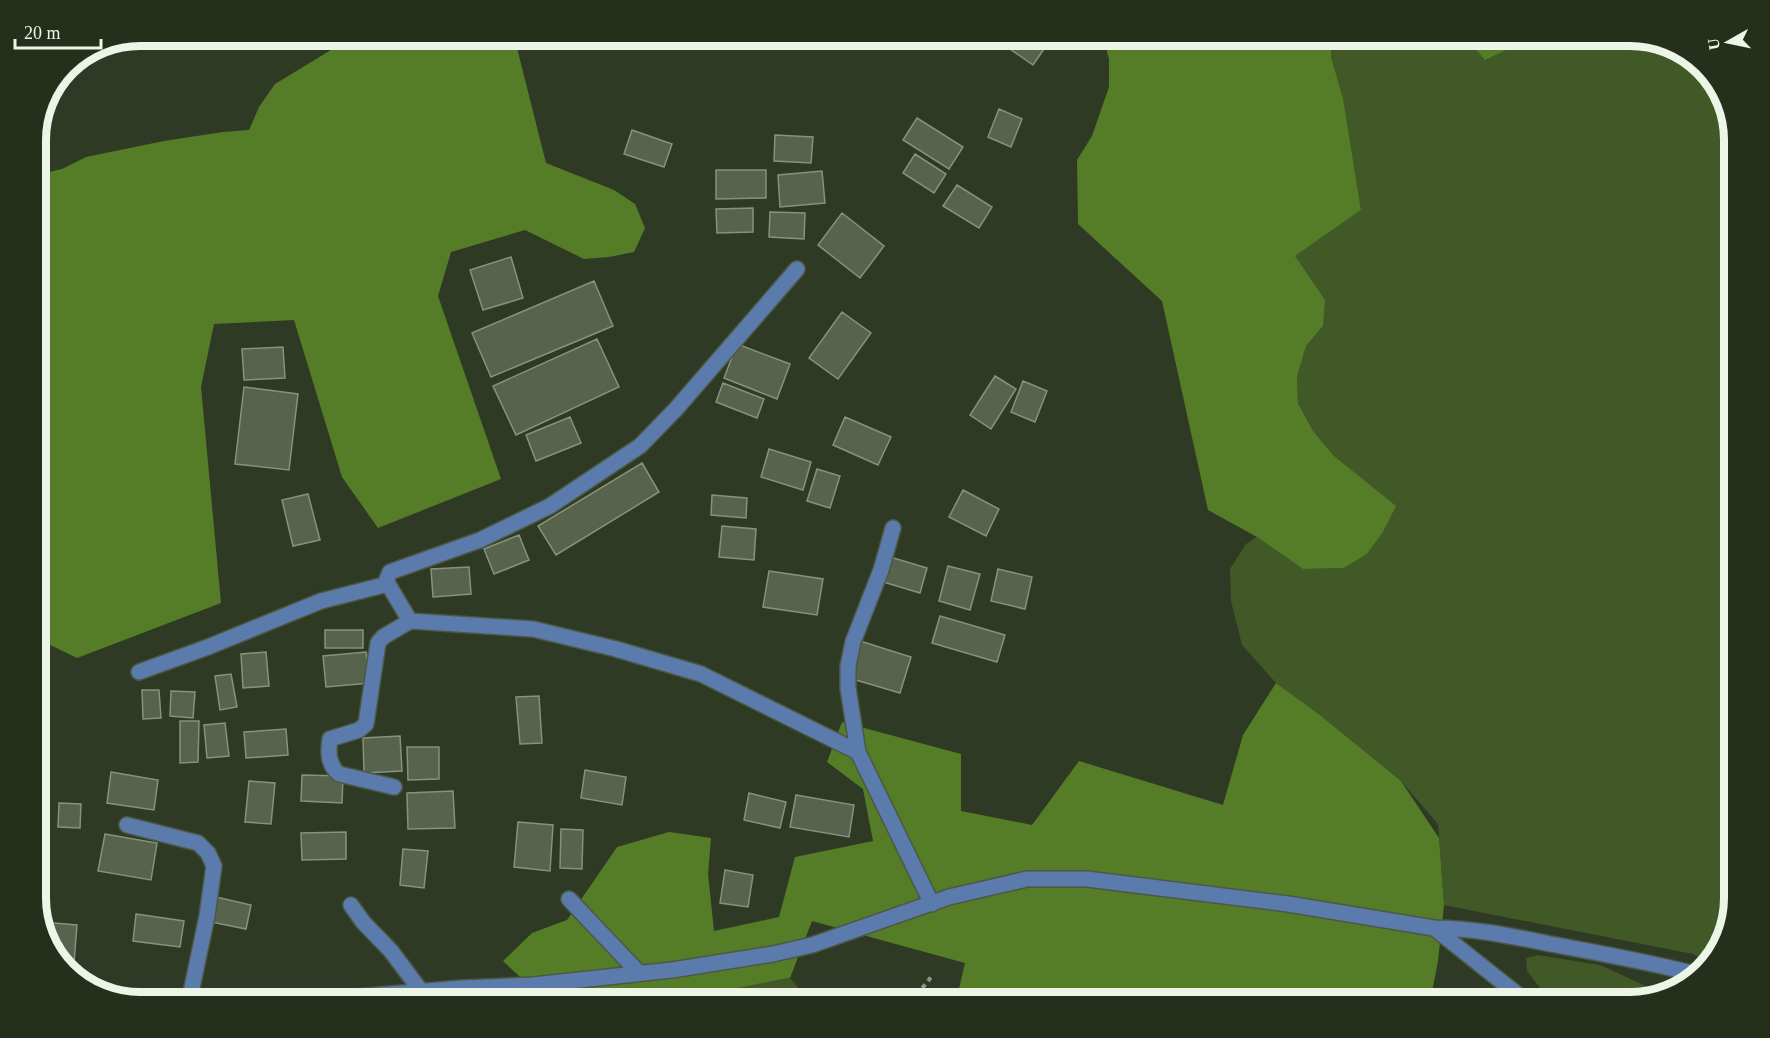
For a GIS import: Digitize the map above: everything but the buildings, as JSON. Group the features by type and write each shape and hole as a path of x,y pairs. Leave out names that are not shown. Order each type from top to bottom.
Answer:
{"street":[{"path":"410,621 388,584 387,579 390,572 480,540 550,506 640,446 676,409 797,269"},
{"path":"893,528 878,579 853,642 848,666 848,688 858,752 932,904"},
{"path":"139,672 208,648 321,601 388,584"},
{"path":"394,787 339,774 333,769 328,750 330,739 358,730 366,724 378,643 383,637 410,621 533,629 616,649 701,674 858,752"},
{"path":"127,825 198,843 208,853 214,866 207,916 191,992"},
{"path":"410,992 533,985 639,973 783,952 812,945 949,897 1027,879 1087,879 1288,904 1434,928 1474,930 1687,972"},
{"path":"569,899 639,973"},
{"path":"351,905 363,922 391,951 421,991"},
{"path":"1434,928 1514,992"}],"path":[{"path":"919,992 932,976"}],"green space":[{"path":"338,46 517,46 546,163 614,190 635,204 645,228 634,252 609,257 584,259 525,230 451,252 438,296 501,479 378,528 342,477 294,320 214,324 201,387 221,603 77,658 47,643 47,172 62,169 86,157 164,141 249,130 259,107 275,84"},
{"path":"1106,46 1331,46 1331,57 1343,98 1361,210 1295,256 1325,300 1323,326 1306,346 1297,377 1298,403 1313,431 1333,455 1396,506 1383,532 1367,554 1344,568 1303,569 1257,537 1208,510 1162,301 1078,224 1077,160 1092,136 1109,87 1109,59"},
{"path":"1331,46 1498,46 1510,48 1513,46 1629,46 1665,54 1687,66 1704,83 1716,105 1723,135 1724,897 1716,933 1701,958 1693,954 1444,905 1438,824 1401,781 1320,715 1276,683 1242,645 1231,601 1230,569 1246,544 1257,537 1303,569 1344,568 1367,554 1383,532 1395,506 1333,455 1313,431 1298,402 1297,377 1306,346 1323,326 1295,256 1361,210 1343,98 1331,57"},
{"path":"1473,46 1513,46 1510,48 1485,60"},
{"path":"1276,683 1320,715 1401,781 1439,838 1444,905 1432,992 958,992 965,963 812,921 790,978 717,992 536,992 503,961 532,933 567,920 617,847 669,832 711,838 708,874 714,931 779,917 795,857 873,841 863,789 827,762 842,722 961,754 961,811 1032,825 1079,761 1223,805 1243,735"},
{"path":"1538,955 1600,965 1651,988 1629,992 1543,992 1527,971 1526,958"},
{"path":"790,978 802,992 710,992"}]}
